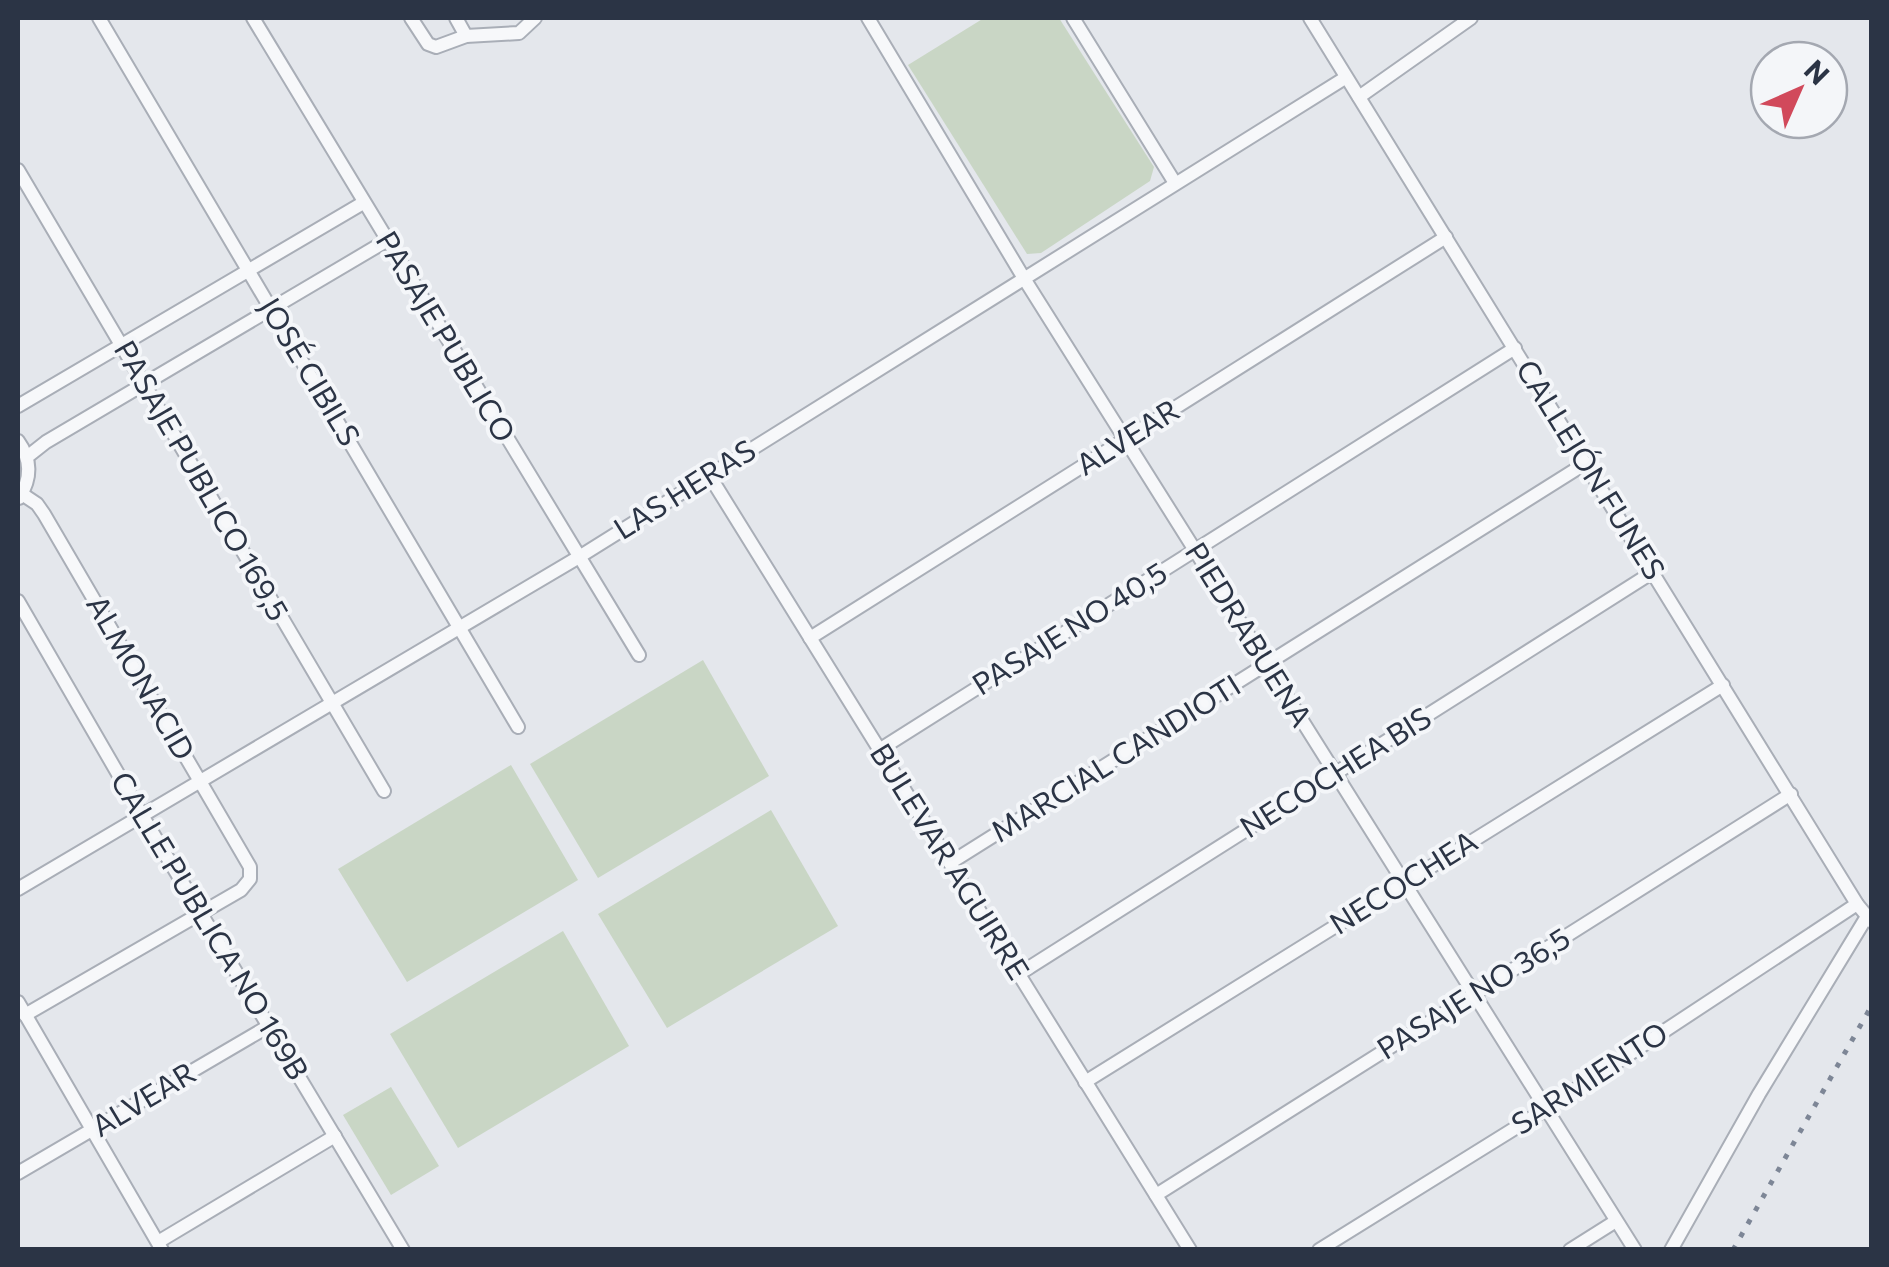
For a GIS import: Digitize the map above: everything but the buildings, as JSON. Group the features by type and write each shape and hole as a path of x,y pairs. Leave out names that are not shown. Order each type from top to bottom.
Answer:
{"street":[{"name":"JOSÉ CIBILS","path":"99,18 518,727"},
{"name":"PASAJE PUBLICO","path":"253,18 639,655"},
{"path":"411,18 428,44 436,47 466,36 518,33 535,18"},
{"path":"456,18 466,36"},
{"name":"PIEDRABUENA","path":"868,18 1024,280 1635,1250"},
{"path":"1073,18 1175,183"},
{"name":"CALLEJÓN FUNES","path":"1310,18 1869,920"},
{"path":"1358,97 1471,18"},
{"name":"LAS HERAS","path":"18,889 579,557 1345,78"},
{"name":"PASAJE PUBLICO 169,5","path":"18,170 384,791"},
{"path":"18,406 363,203"},
{"name":"ALVEAR","path":"810,638 1446,237"},
{"path":"27,458 46,442 386,241"},
{"name":"PASAJE NO 40,5","path":"880,750 1515,348"},
{"path":"18,440 29,471 20,497"},
{"name":"MARCIAL CANDIOTI","path":"950,863 1586,463"},
{"name":"BULEVAR AGUIRRE","path":"709,475 1190,1250"},
{"name":"ALMONACID","path":"20,497 37,504 44,514 250,867 250,879 241,890 201,913"},
{"name":"NECOCHEA BIS","path":"1018,974 1654,572"},
{"name":"CALLE PUBLICA NO 169B","path":"18,601 401,1249"},
{"name":"NECOCHEA","path":"1086,1082 1724,685"},
{"name":"PASAJE NO 36,5","path":"1156,1195 1791,794"},
{"name":"SARMIENTO","path":"1319,1250 1546,1108 1857,904"},
{"path":"201,913 21,1009 160,1246 335,1136"},
{"path":"1671,1250 1759,1094 1869,920"},
{"name":"ALVEAR","path":"18,1174 269,1026"},
{"path":"1570,1250 1616,1221"}],"green space":[{"path":"984,18 1059,18 1154,167 1150,181 1041,253 1027,254 908,65"},
{"path":"703,660 769,776 598,878 530,764"},
{"path":"511,765 578,880 407,982 338,869"},
{"path":"771,810 838,926 667,1028 598,914"},
{"path":"563,931 629,1046 458,1148 390,1034"},
{"path":"391,1087 439,1166 391,1195 343,1115"}],"railway":[{"path":"1733,1250 1872,1005"}]}
